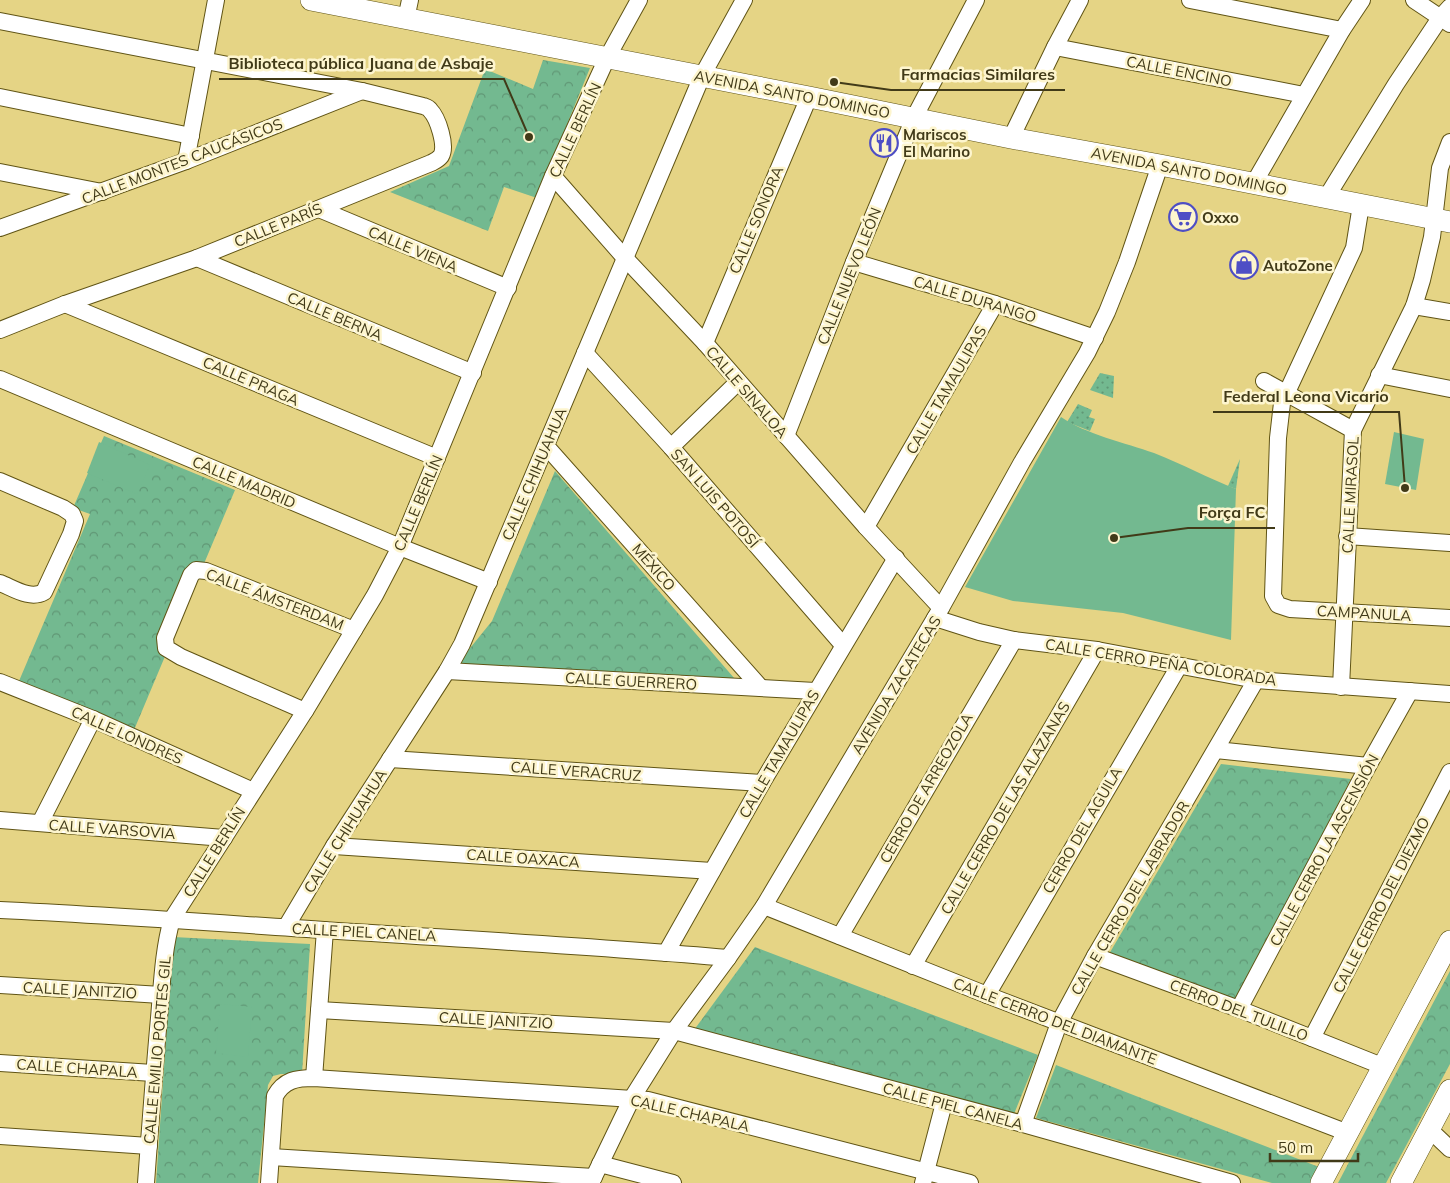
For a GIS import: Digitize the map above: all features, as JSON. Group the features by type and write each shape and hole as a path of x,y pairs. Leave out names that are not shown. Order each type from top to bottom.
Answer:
{"main road":[{"name":"AVENIDA SANTO DOMINGO","path":"311,0 408,9 607,58 1011,138 1442,220"},
{"path":"1321,1183 1450,941"},
{"path":"1401,1183 1450,1090"}],"street":[{"path":"186,161 216,0"},
{"name":"CALLE BERLÍN","path":"172,919 305,711 386,575 400,547 473,373 553,176 607,58 639,0"},
{"name":"CALLE CHIHUAHUA","path":"286,927 334,846 447,671 473,621 624,257 702,76 744,0"},
{"name":"CALLE NUEVO LEÓN","path":"786,436 854,262 914,118 976,0"},
{"path":"1011,138 1080,0"},
{"path":"1190,0 1342,30"},
{"path":"1254,183 1342,30 1362,0"},
{"path":"1326,198 1396,84 1447,16 1414,0"},
{"path":"0,21 362,91"},
{"name":"CALLE ENCINO","path":"1055,47 1304,96"},
{"name":"CALLE MONTES CAUCÁSICOS","path":"0,228 186,161 362,91"},
{"name":"CALLE PARÍS","path":"0,330 65,304 197,258 438,160 442,155 443,141 438,125 429,109 418,104 362,91"},
{"path":"0,97 191,136"},
{"name":"CALLE SONORA","path":"704,343 809,97"},
{"name":"CALLE MIRASOL","path":"1341,687 1353,430 1414,306 1428,258 1442,220 1440,168 1450,142"},
{"name":"AVENIDA ZACATECAS","path":"595,1175 632,1098 674,1030 764,906 938,613 1022,462 1095,338 1127,262 1160,165"},
{"path":"0,172 102,192"},
{"name":"CALLE SINALOA","path":"553,176 624,257 704,343 866,527 896,558 938,613"},
{"path":"1286,392 1354,248 1361,205"},
{"name":"CALLE VIENA","path":"319,209 508,288"},
{"name":"CALLE BERNA","path":"197,258 473,373"},
{"name":"CALLE DURANGO","path":"854,262 995,304 1095,338"},
{"name":"CALLE PRAGA","path":"65,304 437,458"},
{"name":"CALLE TAMAULIPAS","path":"866,527 995,304"},
{"path":"1414,306 1450,312"},
{"name":"SAN LUIS POTOSÍ","path":"585,353 671,447 843,645"},
{"path":"1380,375 1450,389"},
{"name":"CALLE MADRID","path":"0,379 400,547 489,582"},
{"path":"1264,381 1353,430"},
{"path":"671,447 738,382"},
{"name":"CAMPANULA","path":"1286,392 1281,411 1278,438 1272,590 1274,601 1278,605 1290,609 1450,618"},
{"name":"MÉXICO","path":"546,446 761,688"},
{"path":"0,481 63,508 72,514 75,521 71,534 44,592 39,595 29,595 0,583"},
{"path":"1347,536 1450,542"},
{"name":"CALLE TAMAULIPAS","path":"666,952 815,691 896,558"},
{"name":"CALLE ÁMSTERDAM","path":"305,711 181,657 166,648 165,638 191,575 196,570 206,571 354,630"},
{"name":"CALLE CERRO PEÑA COLORADA","path":"938,613 979,632 1014,640 1097,650 1256,680 1450,694"},
{"name":"CERRO DE ARREOZOLA","path":"840,936 1014,640"},
{"name":"CALLE CERRO DE LAS ALAZANAS","path":"913,966 1097,650"},
{"name":"CERRO DEL AGUILA","path":"987,995 1179,666"},
{"name":"CALLE GUERRERO","path":"447,671 815,691"},
{"name":"CALLE CERRO DEL LABRADOR","path":"1023,1124 1059,1023 1095,956 1256,680"},
{"name":"CALLE LONDRES","path":"2,689 93,719 253,791"},
{"name":"CALLE CERRO LA ASCENSIÓN","path":"1240,1009 1368,766 1410,691"},
{"path":"40,823 93,719"},
{"path":"1216,750 1368,766"},
{"name":"CALLE VERACRUZ","path":"390,759 762,783"},
{"name":"CALLE CERRO DEL DIEZMO","path":"1312,1038 1450,772"},
{"name":"CALLE VARSOVIA","path":"0,820 224,838"},
{"name":"CALLE OAXACA","path":"334,846 712,870"},
{"name":"CALLE CERRO DEL DIAMANTE","path":"764,906 1059,1023 1348,1133"},
{"name":"CALLE PIEL CANELA","path":"0,910 495,939 728,958"},
{"name":"CALLE EMILIO PORTES GIL","path":"146,1183 161,995 167,938 172,919"},
{"path":"314,1078 325,930"},
{"name":"CERRO DEL TULILLO","path":"1095,956 1240,1009 1382,1066"},
{"name":"CALLE JANITZIO","path":"0,985 161,995"},
{"name":"CALLE JANITZIO","path":"319,1010 674,1030"},
{"name":"CALLE PIEL CANELA","path":"674,1030 1023,1124 1232,1183"},
{"name":"CALLE CHAPALA","path":"0,1063 154,1073"},
{"name":"CALLE CHAPALA","path":"269,1183 275,1096 287,1082 298,1078 632,1098 660,1103 925,1177 970,1183"},
{"path":"925,1177 944,1103"},
{"path":"1430,1130 1450,1149"},
{"path":"0,1136 149,1146"},
{"path":"271,1156 595,1175 673,1183"}],"green space":[{"path":"543,60 590,68 537,198 504,187 488,231 390,192 449,166 485,69 533,89"},
{"path":"1100,373 1114,376 1113,398 1090,390"},
{"path":"1078,404 1092,410 1089,417 1095,419 1090,431 1067,422"},
{"path":"1061,417 1106,438 1154,453 1236,489 1231,640 1123,613 1013,601 965,587"},
{"path":"1394,432 1424,439 1416,490 1385,484"},
{"path":"104,436 235,490 134,730 19,681 90,514 73,508"},
{"path":"99,442 150,465 137,494 87,473"},
{"path":"1240,459 1236,489 1228,486"},
{"path":"555,471 741,686 454,668 492,621"},
{"path":"1221,764 1351,779 1235,1003 1109,954"},
{"path":"173,937 310,944 302,1074 273,1076 268,1085 258,1183 156,1183"},
{"path":"755,947 1038,1055 1014,1114 694,1030"},
{"path":"1450,971 1450,1064 1386,1183 1338,1183"},
{"path":"220,1004 252,1007 248,1057 216,1053"},
{"path":"1056,1065 1319,1167 1312,1183 1272,1183 1036,1118"}],"place":[{"name":"Farmacias Similares","path":"834,82"},
{"name":"Biblioteca pública Juana de Asbaje","path":"529,137"},
{"name":"Mariscos El Marino","path":"884,143"},
{"name":"Oxxo","path":"1183,217"},
{"name":"AutoZone","path":"1244,265"},
{"name":"Federal Leona Vicario","path":"1405,488"},
{"name":"Força FC","path":"1114,538"}]}
